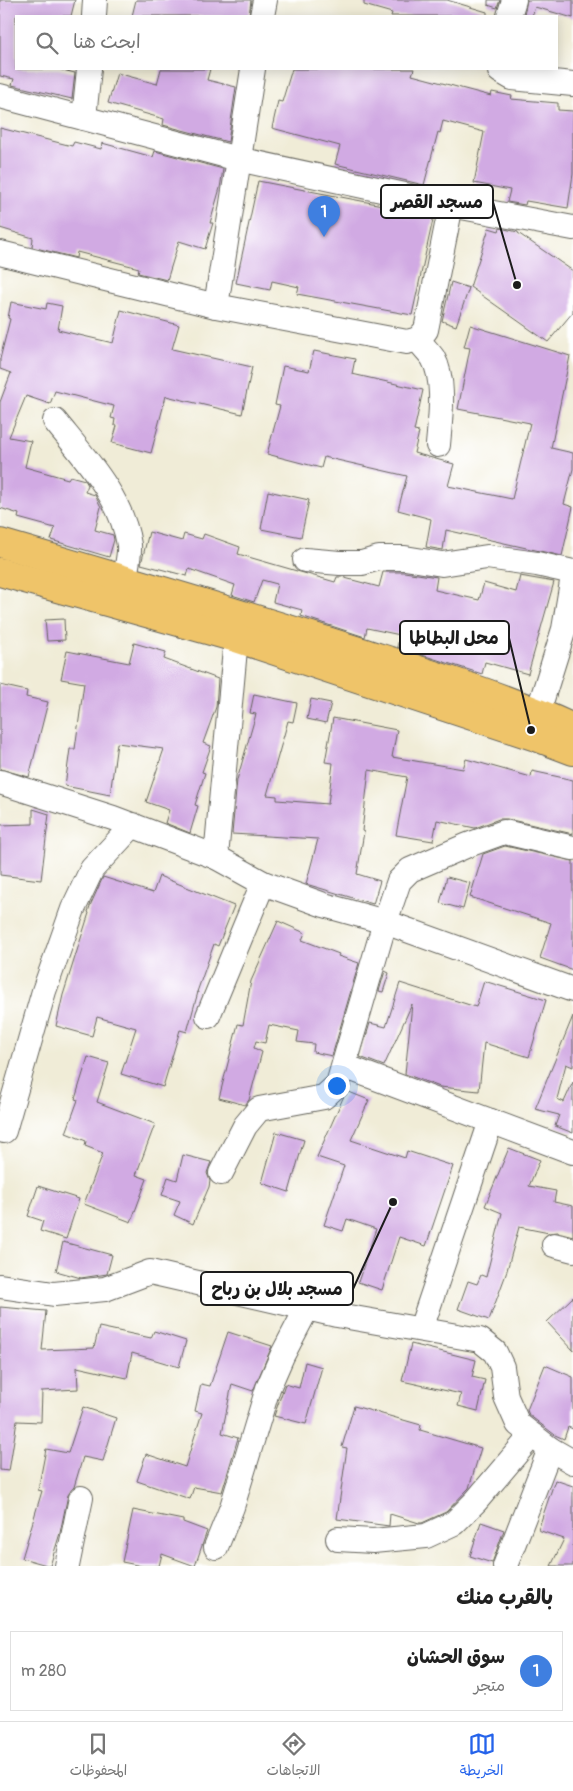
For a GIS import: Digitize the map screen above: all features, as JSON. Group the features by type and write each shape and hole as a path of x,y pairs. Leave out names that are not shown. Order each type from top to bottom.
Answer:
{"main road":[{"path":"0,543 292,629 466,686 538,712 573,728"},
{"path":"0,572 236,638 573,751"}],"street":[{"path":"94,15 95,0"},
{"path":"262,15 265,0"},
{"path":"509,15 514,0"},
{"path":"84,118 88,70"},
{"path":"216,306 253,70"},
{"path":"500,70 512,78 573,84"},
{"path":"0,96 238,159 451,205 573,228"},
{"path":"0,253 216,306 407,342 418,340 426,330 451,205"},
{"path":"418,340 433,359 440,379 441,411 438,445"},
{"path":"55,421 89,464 108,492 124,523 129,547 125,579"},
{"path":"305,560 362,563 379,558 405,558 442,564 487,557 538,564 573,572"},
{"path":"538,712 564,629 573,576"},
{"path":"216,857 236,638"},
{"path":"0,782 133,825 216,857 263,883 324,905 385,922 573,990"},
{"path":"4,1131 44,991 73,909 92,869 133,825"},
{"path":"221,1174 245,1126 259,1109 324,1097 338,1084 385,922 399,881 410,870 504,832 573,848"},
{"path":"208,1016 263,883"},
{"path":"344,1066 573,1152"},
{"path":"420,1330 491,1121"},
{"path":"0,1286 54,1294 105,1289 150,1272 308,1308 480,1340 494,1352 502,1367 506,1397 518,1424 541,1442 573,1462"},
{"path":"216,1547 232,1507 268,1388 282,1356 308,1308"},
{"path":"338,1538 373,1541 426,1536 454,1523 541,1442"},
{"path":"505,1566 541,1442"},
{"path":"67,1566 81,1498"}],"building":[{"path":"0,0 75,0 71,15 15,15 15,70 62,70 75,73 72,99 12,85 14,79 0,76"},
{"path":"136,0 251,0 249,15 132,15"},
{"path":"364,0 447,0 487,12 487,15 391,15 392,13 364,5"},
{"path":"488,0 500,0 497,8 488,5"},
{"path":"527,0 573,0 573,18 535,7 532,15 524,15"},
{"path":"161,70 210,70 207,80 236,87 228,142 163,125 164,119 108,103 117,73 157,84"},
{"path":"292,70 414,70 412,75 491,96 492,92 512,96 511,99 558,103 558,110 573,111 573,174 568,208 526,201 525,205 507,202 510,190 474,183 484,132 443,121 440,133 438,132 424,185 335,164 340,146 272,128 278,101 282,102"},
{"path":"0,128 72,146 74,142 101,149 102,143 153,157 155,151 223,169 220,188 210,223 213,223 205,249 179,241 167,280 138,273 139,268 77,252 76,258 32,247 33,238 0,228"},
{"path":"258,181 434,215 412,315 297,294 299,287 272,281 270,290 236,283"},
{"path":"489,228 499,231 500,228 518,232 573,271 573,312 548,342 470,287"},
{"path":"451,282 469,288 456,326 442,321"},
{"path":"11,302 46,309 47,303 62,306 58,330 113,343 121,310 179,325 172,349 252,367 242,414 166,396 151,453 112,443 117,426 114,425 115,419 111,418 114,406 55,391 50,404 26,396 9,437 31,441 25,467 68,479 70,476 85,480 88,485 85,492 95,495 101,507 95,530 113,535 114,540 109,557 51,540 55,528 18,518 19,514 0,508 0,402 11,373 0,369 0,359 10,319 8,318"},
{"path":"470,325 570,356 551,448 573,453 573,469 564,504 573,507 562,556 446,530 443,550 426,547 431,519 398,510 407,476 324,457 321,468 267,454 280,406 275,405 283,366 309,371 314,351 355,359 352,374 423,390 414,431 419,432 414,453 454,464 448,486 512,499 530,423 458,409 470,348 464,347"},
{"path":"268,491 309,500 301,537 261,529"},
{"path":"149,532 182,541 184,534 202,539 204,534 240,547 238,554 335,582 337,577 341,577 379,587 383,572 404,572 437,577 435,590 479,600 484,583 516,592 520,576 554,582 528,674 485,662 482,674 397,647 400,635 367,628 365,637 301,616 302,610 273,602 277,584 262,580 254,602 232,595 235,585 189,569 187,576 141,564"},
{"path":"64,619 65,640 47,641 45,620"},
{"path":"134,643 166,652 164,659 218,679 216,707 203,743 211,746 202,772 205,773 195,805 198,806 190,833 165,823 169,810 146,802 164,749 117,743 110,795 65,786 70,749 75,749 84,683 61,679 67,651 129,663"},
{"path":"0,685 27,691 26,697 48,702 29,777 0,769"},
{"path":"254,694 297,703 293,722 288,721 267,795 277,796 277,800 328,804 333,763 325,762 333,718 397,730 392,757 463,769 466,759 531,777 532,771 573,780 573,834 507,819 499,819 475,828 437,820 433,841 396,835 407,777 369,770 362,831 364,832 357,874 380,881 373,904 306,884 318,839 232,834 237,780 256,714 250,713"},
{"path":"311,699 331,703 326,723 307,719"},
{"path":"33,809 49,814 41,880 0,875 0,825 33,824"},
{"path":"505,846 573,861 573,970 540,958 551,923 470,897 483,854"},
{"path":"159,876 234,906 218,946 214,944 197,992 187,1032 180,1030 163,1087 121,1074 136,1028 97,1017 92,1036 56,1026 63,995 88,912 103,877 153,893"},
{"path":"447,877 470,883 463,909 440,903"},
{"path":"278,921 305,933 302,940 359,963 332,1056 313,1052 314,1044 297,1042 299,1031 269,1025 265,1043 256,1041 254,1048 262,1052 249,1100 245,1105 219,1098 238,1024 243,1025 251,981"},
{"path":"385,971 389,973 383,992 379,991"},
{"path":"484,981 546,1000 529,1057 484,1043 479,1091 440,1087 405,1074 412,1004 384,1066 360,1057 370,1023 386,1027 400,983 476,1007"},
{"path":"573,1016 573,1067 566,1064 557,1099 564,1102 573,1082 573,1133 555,1126 559,1115 535,1109"},
{"path":"88,1057 109,1063 97,1102 155,1124 136,1175 147,1179 131,1222 84,1204 103,1153 85,1146 86,1141 66,1133 78,1100 75,1099"},
{"path":"349,1092 369,1100 351,1140 405,1158 407,1151 453,1166 426,1246 399,1237 382,1290 358,1282 376,1229 347,1219 343,1231 324,1225 344,1166 317,1157 343,1098"},
{"path":"276,1132 304,1140 289,1192 262,1183"},
{"path":"509,1148 540,1160 529,1186 556,1191 554,1202 573,1206 573,1236 519,1227 506,1274 489,1320 458,1309 468,1281 477,1284 481,1275 486,1277 502,1213 485,1206"},
{"path":"183,1155 211,1162 207,1173 210,1181 209,1187 193,1224 174,1215 180,1201 162,1195 168,1177 177,1180"},
{"path":"38,1186 79,1199 66,1239 40,1231 43,1221 28,1216"},
{"path":"63,1242 112,1255 107,1274 81,1278 56,1271"},
{"path":"573,1297 573,1350 547,1322"},
{"path":"0,1307 46,1311 42,1350 94,1348 99,1327 151,1338 154,1331 186,1341 179,1367 132,1353 127,1378 77,1367 78,1389 42,1391 41,1422 17,1421 9,1471 0,1470"},
{"path":"228,1332 272,1346 253,1391 232,1384 222,1433 238,1438 222,1492 194,1487 190,1499 137,1481 146,1454 185,1467 202,1413 195,1411 201,1384 210,1386"},
{"path":"411,1344 476,1360 472,1377 485,1380 478,1411 458,1406 461,1394 402,1381"},
{"path":"305,1362 322,1367 306,1424 274,1416 285,1384 299,1388"},
{"path":"545,1365 573,1377 573,1429 568,1427 564,1439 555,1435 529,1415 527,1410"},
{"path":"354,1406 421,1425 420,1430 481,1448 469,1488 446,1512 422,1523 390,1514 389,1526 337,1519 347,1448 342,1447"},
{"path":"83,1407 116,1418 103,1461 83,1457 74,1487 68,1495 60,1533 50,1566 22,1558 42,1491 38,1490 46,1449 68,1453"},
{"path":"555,1480 573,1486 573,1566 551,1566 564,1539 538,1530"},
{"path":"133,1510 183,1520 183,1522 207,1531 195,1566 162,1554 159,1566 142,1566 122,1562"},
{"path":"481,1522 504,1530 492,1563 470,1556"}],"place":[{"name":"سوق الحشان","path":"324,237"},
{"name":"مسجد القصر","path":"517,285"},
{"name":"محل البطاطا","path":"531,730"},
{"name":"مسجد بلال بن رباح","path":"393,1202"}]}
